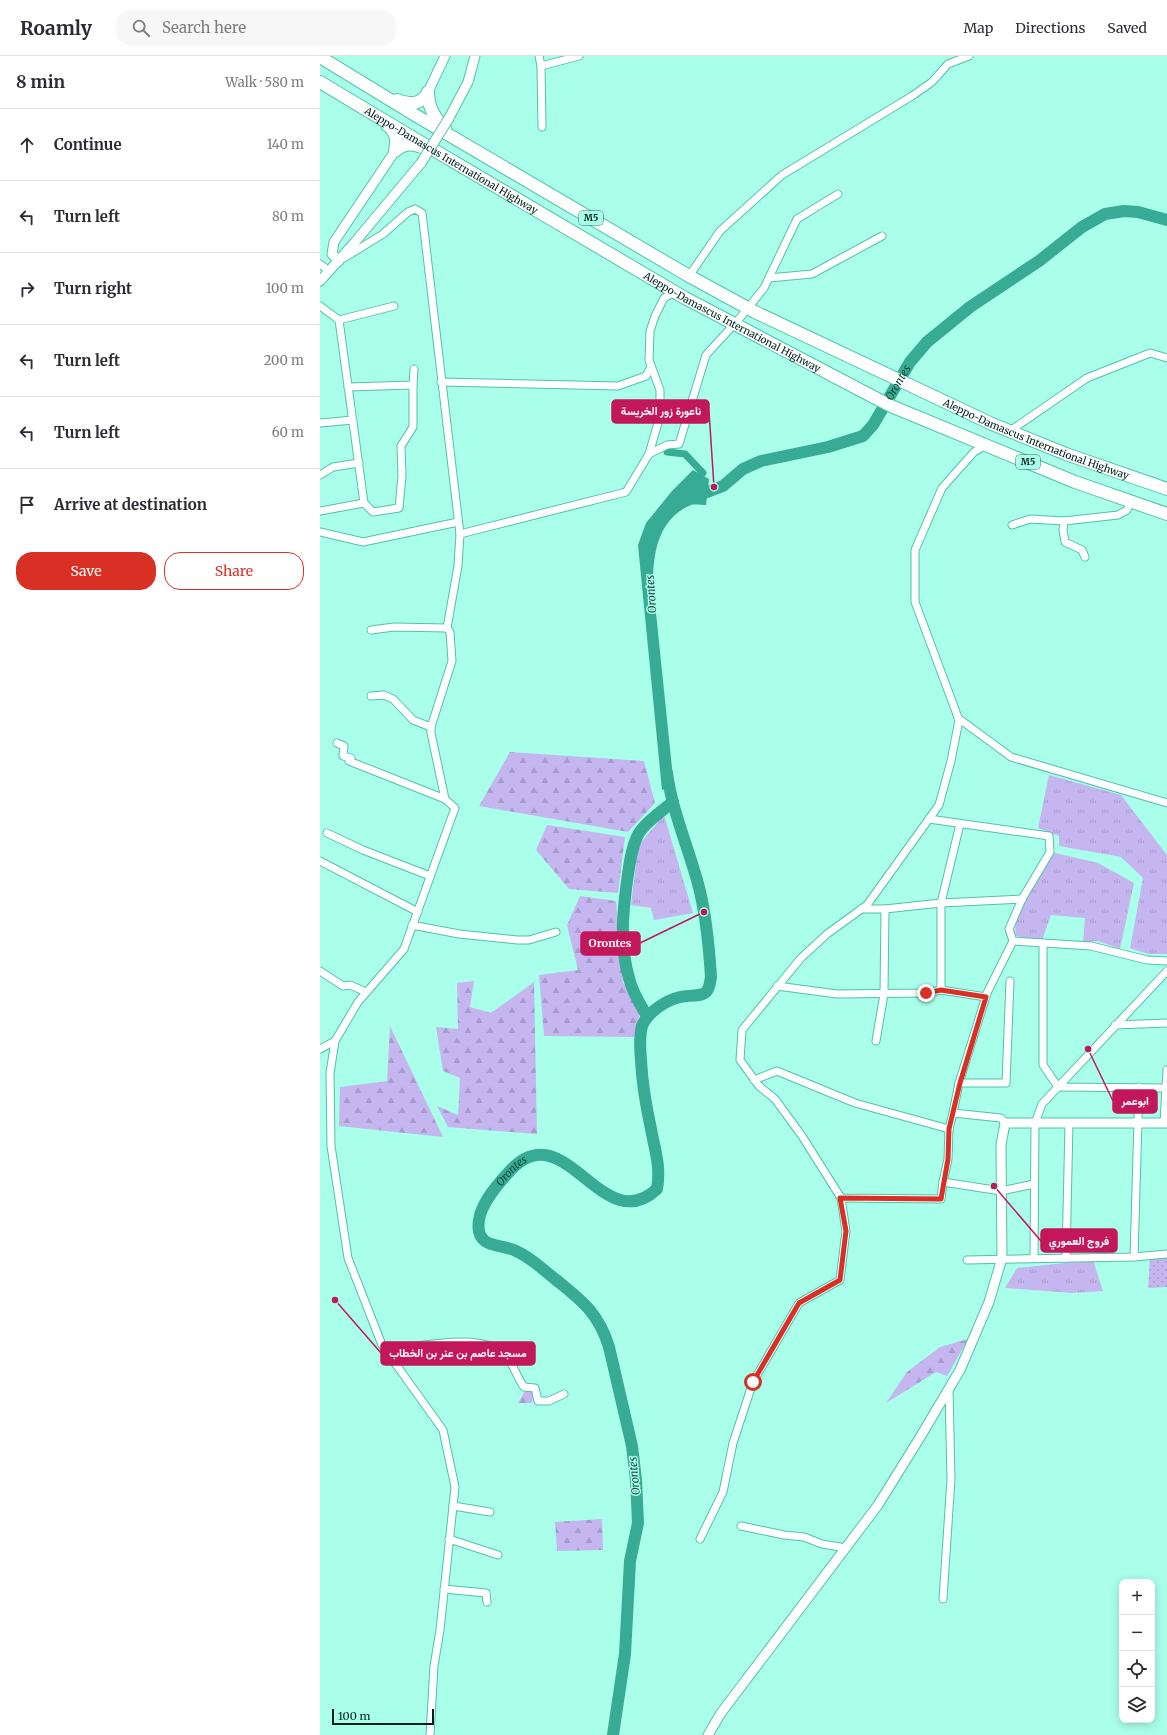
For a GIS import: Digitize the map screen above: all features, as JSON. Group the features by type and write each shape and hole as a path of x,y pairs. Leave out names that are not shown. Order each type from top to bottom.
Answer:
{"highway":[{"name":"Aleppo-Damascus International Highway","path":"320,57 689,276 748,308 914,388 1010,431 1066,454 1167,489"},
{"name":"Aleppo-Damascus International Highway","path":"320,82 675,292 891,406 1075,482 1167,514"},
{"path":"385,96 413,104 424,99 428,92"},
{"path":"428,92 428,102 438,121 463,143"},
{"path":"374,114 392,128 396,136 395,151"},
{"path":"395,151 401,146 414,144 439,153"}],"street":[{"path":"428,92 445,56"},
{"path":"320,281 339,261 421,163 449,118 468,82 475,56"},
{"path":"539,56 541,66 542,127"},
{"path":"541,66 579,56"},
{"path":"689,276 720,231 782,175 912,96 932,82 948,64 969,56"},
{"path":"339,261 332,254 334,242 395,151"},
{"path":"650,454 667,445 680,444 706,354 735,324 764,288 797,220 838,194"},
{"path":"339,261 383,234 408,212 415,209 422,214 460,534 458,566 447,628 450,632 452,661 431,727 444,800"},
{"path":"769,278 812,274 882,236"},
{"path":"320,264 329,271"},
{"path":"460,534 626,492 650,454 660,416 660,390 649,360 650,331 655,316 664,298 675,292"},
{"path":"320,306 339,320 364,503 373,512 399,508 402,476 401,446 413,427 412,385 414,369"},
{"path":"339,320 394,306"},
{"path":"1010,431 1087,378 1150,354 1167,358"},
{"path":"442,382 618,386 646,376 651,367"},
{"path":"348,387 412,385"},
{"path":"320,423 353,420"},
{"path":"700,1539 723,1492 733,1443 753,1382 799,1303 840,1280 846,1231 840,1198 802,1136 774,1099 754,1080 740,1060 742,1030 777,986 812,949 827,934 867,904 939,805 951,761 958,718 915,602 915,550 942,488 974,452 986,445"},
{"path":"320,475 333,467 359,463"},
{"path":"1012,525 1030,519 1064,521 1118,515 1127,510 1131,502"},
{"path":"320,510 364,503"},
{"path":"1064,521 1062,530 1065,542 1082,550 1085,557"},
{"path":"320,532 363,542 458,522"},
{"path":"371,630 394,627 447,628"},
{"path":"371,696 384,695 392,699 413,720 431,727"},
{"path":"958,718 1010,757 1167,803"},
{"path":"337,743 344,746 343,756 351,758 350,761 444,800 455,808 404,949 358,1002 335,1041 330,1073 331,1146 348,1258 382,1345 443,1430 455,1487 434,1666 430,1735"},
{"path":"840,1198 941,1199 942,1182 948,1159 949,1129 960,1083 986,997 1013,941 1009,929 1022,899 1050,852 1049,836 929,819"},
{"path":"941,990 941,903 960,824"},
{"path":"327,833 363,850 430,876"},
{"path":"320,861 418,912"},
{"path":"861,909 885,909 941,903 1022,899"},
{"path":"876,1041 884,994 885,909"},
{"path":"412,925 459,934 517,940 529,940 556,932"},
{"path":"1013,941 1091,946 1147,960 1167,961"},
{"path":"1043,944 1043,1065 1058,1087"},
{"path":"1034,1258 1035,1123 1042,1104 1167,970"},
{"path":"320,971 343,986 350,985 366,992"},
{"path":"960,1083 1006,1083 1010,981"},
{"path":"777,986 837,994 926,993 941,990 986,997"},
{"path":"1115,1025 1167,1023"},
{"path":"320,1048 335,1041"},
{"path":"1005,1123 1166,1123 1167,1070"},
{"path":"754,1080 777,1071 855,1103 949,1129"},
{"path":"1058,1087 1166,1088"},
{"path":"1134,1257 1139,1087"},
{"path":"708,1735 721,1713 878,1505 960,1370 989,1302 1002,1258 1000,1191 1001,1145 1005,1123 1001,1118 953,1113"},
{"path":"1066,1258 1069,1123"},
{"path":"942,1182 1000,1191 1034,1184"},
{"path":"967,1260 1002,1258 1134,1257 1167,1254"},
{"path":"386,1350 404,1349 443,1342 471,1342 494,1348 505,1355 515,1370 518,1380 524,1388 534,1388 538,1401 549,1401 564,1394"},
{"path":"943,1599 951,1479 949,1389"},
{"path":"453,1506 490,1512"},
{"path":"741,1526 846,1548"},
{"path":"449,1539 498,1555"},
{"path":"444,1589 486,1593 487,1602"}],"green space":[{"path":"510,752 644,761 655,803 628,832 479,806"},
{"path":"1049,775 1121,795 1167,855 1167,954 1148,954 1130,948 1143,878 1121,857 1059,846 1059,836 1038,828"},
{"path":"664,815 693,913 654,920 651,908 631,905 638,846"},
{"path":"547,825 625,837 618,893 569,889 536,850"},
{"path":"1051,852 1098,863 1134,883 1120,949 1098,941 1083,942 1085,918 1051,915 1042,940 1016,936 1015,927 1017,916 1027,893"},
{"path":"580,896 616,901 623,983 641,1009 634,1037 544,1036 539,975 578,970 567,925"},
{"path":"474,981 470,1007 491,1013 534,982 537,1134 448,1127 437,1106 458,1115 460,1078 443,1071 436,1027 458,1029 457,983"},
{"path":"390,1026 443,1137 339,1126 340,1087 387,1081"},
{"path":"1167,1258 1167,1287 1148,1288 1150,1259"},
{"path":"1093,1260 1103,1291 1072,1293 1005,1288 1017,1268"},
{"path":"968,1339 947,1376 936,1372 886,1403 907,1372 940,1347"},
{"path":"525,1391 533,1391 532,1403 518,1403"},
{"path":"602,1519 603,1550 557,1551 555,1522"}],"water":[{"path":"693,470 709,479 706,505 691,505 680,511 671,519 664,528 656,549 654,561 653,584 674,787 662,790 638,545 646,523 672,491"}],"waterway":[{"name":"Orontes","path":"694,497 723,486 743,469 761,461 828,447 863,436 873,425 910,362 927,342 970,307 1039,261 1082,227 1105,214 1124,211 1138,212 1167,220"},
{"path":"667,452 685,454 703,473"},
{"name":"Orontes","path":"613,1735 625,1654 630,1561 638,1523 636,1480 632,1446 609,1347 600,1325 581,1301 527,1257 512,1249 485,1241 479,1232 479,1225 482,1209 492,1192 508,1173 528,1157 547,1155 565,1163 600,1190 618,1199 637,1201 657,1189 657,1159 642,1077 640,1043 642,1026 648,1016 663,1004 683,996 704,994 709,987 711,977 703,904 672,800 667,773"},
{"path":"647,1016 636,998 630,983 626,965 623,939 623,913 626,887 632,853 639,833 650,820 673,802"}],"place":[{"name":"ناعورة زور الخريسة","path":"714,487"},
{"name":"Orontes","path":"704,912"},
{"name":"ابوعمر","path":"1088,1049"},
{"name":"فروج العموري","path":"994,1186"},
{"name":"مسجد عاصم بن عنر بن الخطاب","path":"335,1300"}],"route":[{"path":"753,1382 799,1303 840,1280 846,1231 840,1198 941,1199 942,1182 948,1159 949,1129 960,1083 986,997 941,990 926,993"}]}
